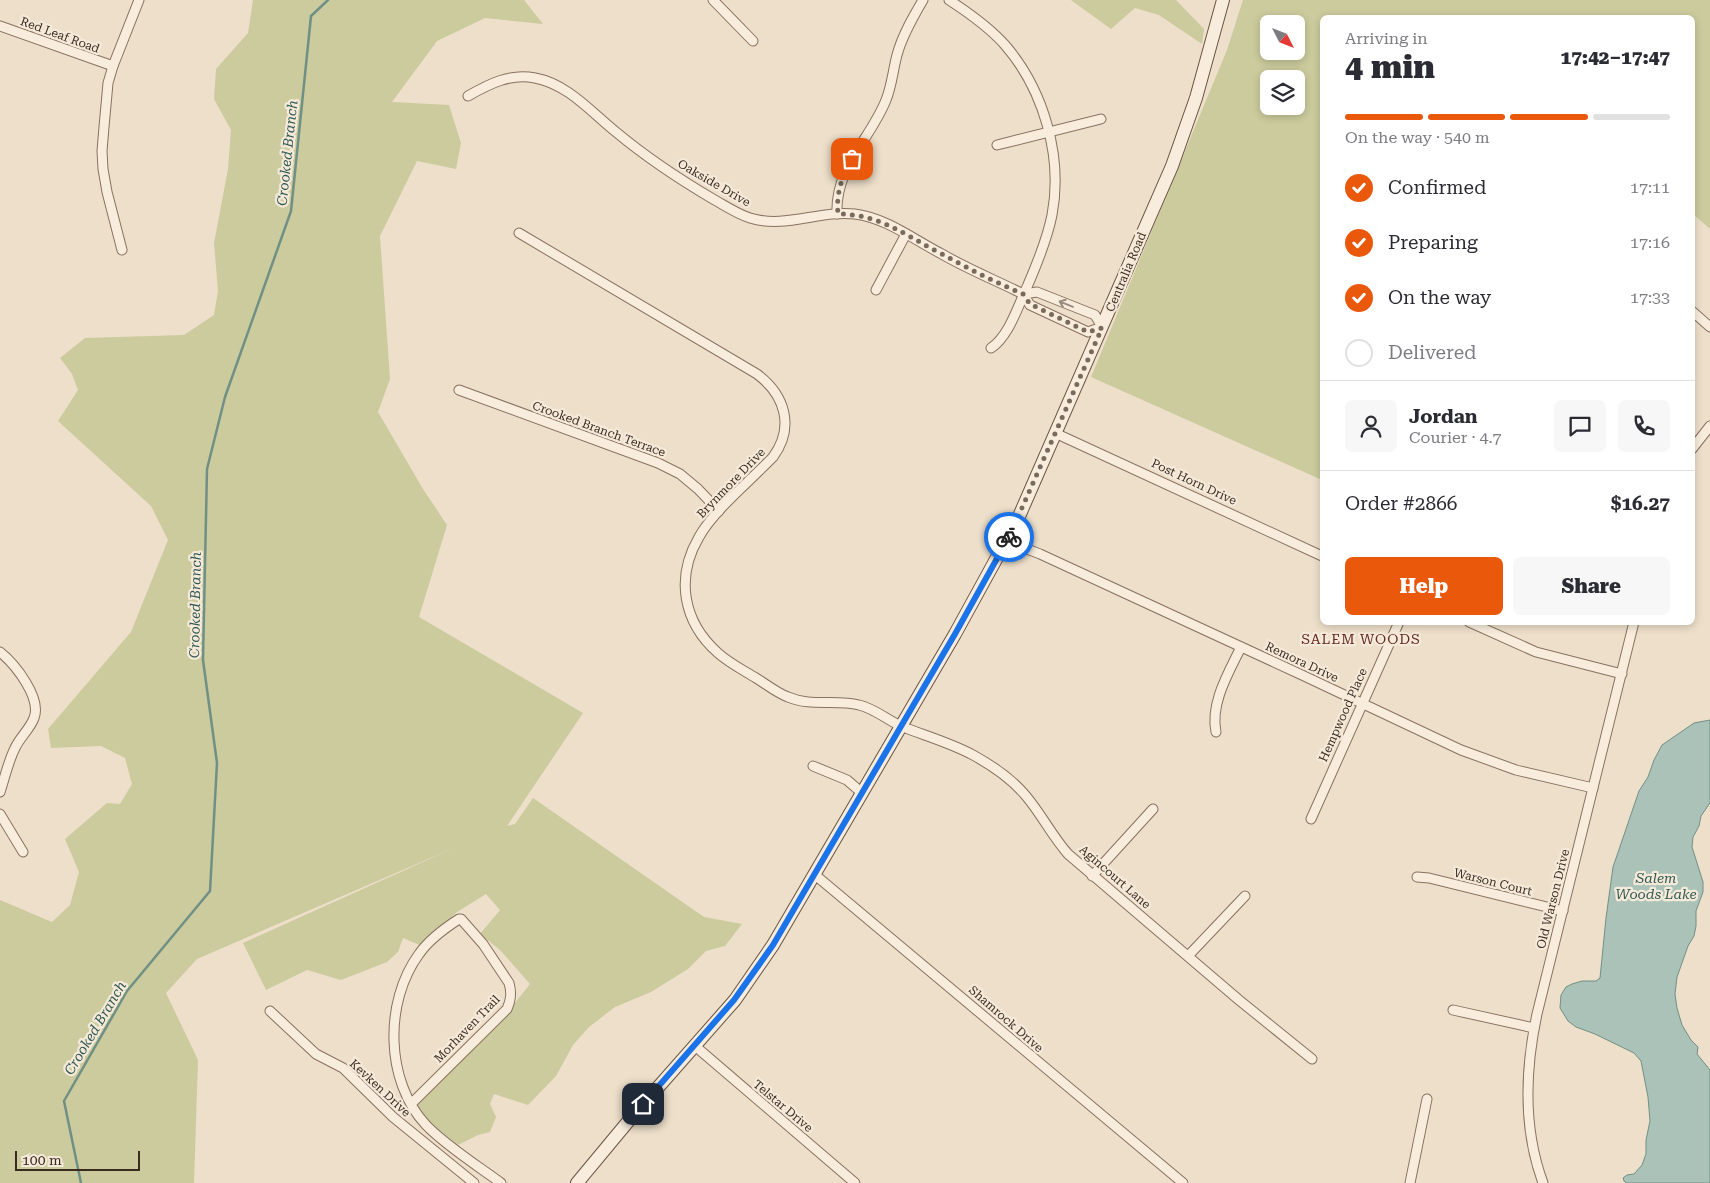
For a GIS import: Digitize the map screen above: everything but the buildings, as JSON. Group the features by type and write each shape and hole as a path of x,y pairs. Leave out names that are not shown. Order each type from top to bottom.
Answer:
{"main road":[{"name":"Centralia Road","path":"577,1183 734,1000 753,975 773,945 955,634 1007,541 1172,166 1196,98 1223,0"}],"street":[{"path":"122,250 107,192 102,151 108,84 113,66 139,0"},
{"path":"713,0 753,41"},
{"path":"838,214 840,182 879,116 893,81 902,40 923,0"},
{"path":"949,0 976,18 994,34 1015,58 1037,98 1054,158 1055,178 1052,214 1047,234 1023,294 1004,334 997,344 991,348"},
{"name":"Red Leaf Road","path":"0,26 113,66"},
{"name":"Oakside Drive","path":"468,96 502,79 522,77 546,81 569,92 660,165 725,206 750,218 783,222 838,214 852,214 877,219 941,254 1023,294 1030,304 1088,332 1102,328 1095,315 1037,292 1023,294"},
{"path":"997,144 1101,119"},
{"name":"Brynmore Drive","path":"519,233 768,382 776,393 784,413 785,434 780,448 774,457 719,511 699,537 690,557 685,579 686,604 704,638 718,653 788,698 808,703 859,704 880,713 900,726"},
{"path":"876,290 906,234"},
{"path":"1695,314 1710,327"},
{"name":"Crooked Branch Terrace","path":"459,390 658,463 680,474 698,489 719,511"},
{"path":"1695,445 1710,426"},
{"name":"Post Horn Drive","path":"1055,433 1147,473 1320,555"},
{"name":"Remora Drive","path":"1007,541 1040,554 1460,750 1516,770 1593,788"},
{"name":"Hempwood Place","path":"1311,820 1398,625"},
{"path":"1476,625 1536,652 1622,674"},
{"name":"Old Warson Drive","path":"1543,1183 1530,1134 1528,1073 1534,1028 1633,625"},
{"path":"1216,732 1214,718 1216,708 1228,673 1241,647"},
{"path":"0,652 18,669 35,701 36,708 34,720 12,755 0,792"},
{"name":"Agincourt Lane","path":"900,726 972,754 1002,773 1026,796 1056,840 1068,854 1312,1059"},
{"path":"814,766 847,780 862,792"},
{"path":"1092,876 1153,809"},
{"path":"0,814 23,852"},
{"name":"Shamrock Drive","path":"814,874 1183,1183"},
{"name":"Warson Court","path":"1417,877 1429,878 1563,912"},
{"path":"1188,956 1245,896"},
{"name":"Morhaven Trail","path":"411,1104 510,1003 511,990 509,983 483,944 461,919 452,923 420,952 400,992 395,1025 399,1077 411,1104 422,1121 436,1134 501,1183"},
{"path":"1453,1010 1534,1028"},
{"name":"Kevken Drive","path":"270,1011 316,1054 343,1068 393,1117 474,1183"},
{"name":"Telstar Drive","path":"695,1046 855,1183"},
{"path":"1410,1183 1427,1099"}],"green space":[{"path":"253,0 524,0 543,24 485,18 437,41 392,102 449,105 461,143 456,169 417,161 380,236 390,379 378,412 423,489 447,525 419,617 583,713 507,826 515,824 533,798 704,917 742,924 725,946 706,951 688,969 651,992 615,1007 589,1027 573,1045 556,1076 528,1105 494,1094 490,1104 496,1117 490,1132 478,1135 458,1145 430,1123 417,1104 515,1003 530,984 500,950 480,934 500,910 486,894 457,912 422,946 403,938 398,952 387,962 341,980 307,970 266,990 243,943 456,847 197,959 166,993 198,1060 194,1183 0,1183 0,900 52,922 70,905 79,872 65,839 107,803 120,804 132,784 125,758 101,746 51,748 48,729 131,632 168,540 151,506 58,421 78,390 72,374 60,358 85,338 184,335 214,315 218,291 214,243 228,169 231,130 214,99 216,69 248,33"},
{"path":"1071,0 1176,0 1204,29 1202,44 1159,15 1135,8 1111,29"},
{"path":"1243,0 1710,0 1710,229 1695,216 1695,15 1320,15 1320,479 1091,377 1227,50"}],"water":[{"name":"Salem Woods Lake","path":"1710,720 1710,803 1701,816 1699,826 1693,837 1692,847 1703,882 1703,892 1696,911 1694,936 1688,946 1677,977 1675,994 1682,1025 1691,1040 1698,1047 1697,1054 1710,1070 1710,1183 1626,1183 1623,1178 1634,1174 1642,1165 1646,1154 1646,1140 1650,1121 1648,1097 1641,1061 1634,1053 1576,1027 1568,1021 1560,1008 1561,995 1566,987 1572,984 1582,981 1596,981 1600,978 1613,867 1639,791 1648,777 1662,745 1694,723"}],"waterway":[{"name":"Crooked Branch","path":"81,1183 64,1101 127,991 210,891 217,763 203,660 207,469 225,397 291,211 311,16 328,0"}],"way so far":[{"path":"852,159 840,182 838,214 862,215 877,219 941,254 1023,294 1030,304 1088,332 1102,328 1009,537"}],"district":[{"name":"SALEM WOODS","path":"1361,639"}],"route":[{"path":"643,1104 734,1000 773,945 955,634 1009,537"}]}
